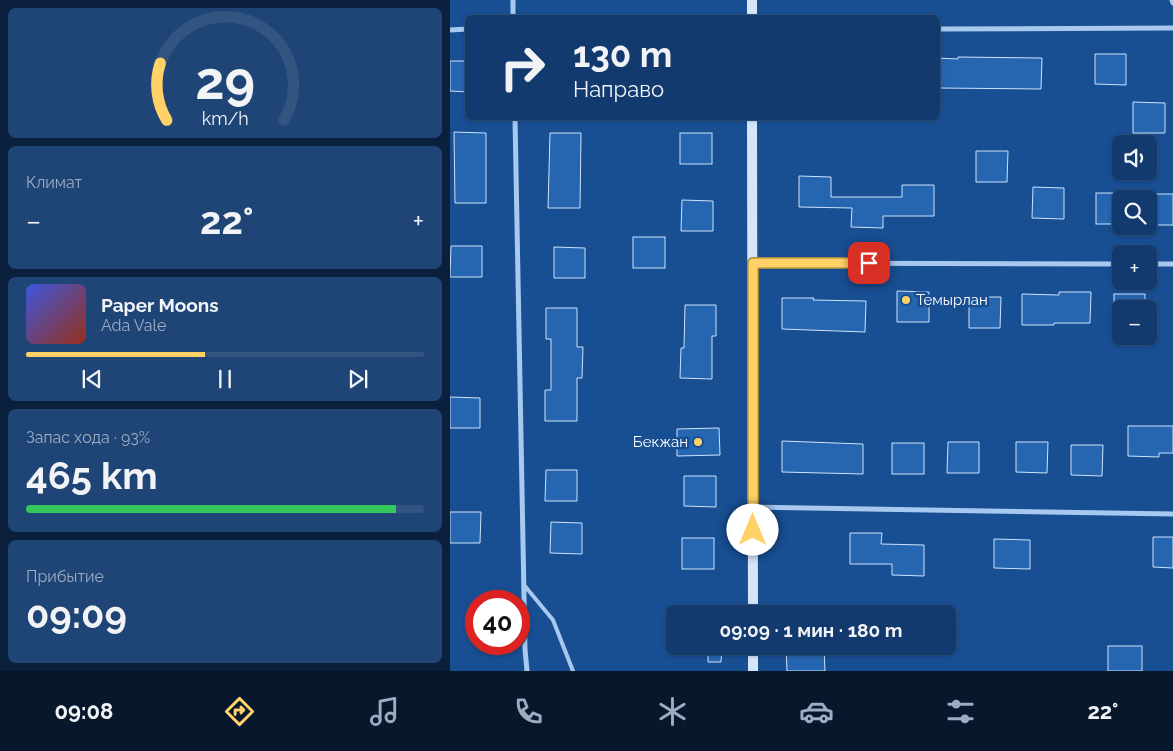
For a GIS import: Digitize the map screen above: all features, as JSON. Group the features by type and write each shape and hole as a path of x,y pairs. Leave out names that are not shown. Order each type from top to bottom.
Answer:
{"street":[{"path":"513,0 513,15"},
{"path":"752,0 752,15"},
{"path":"940,28 1173,28"},
{"path":"450,30 465,29"},
{"path":"515,120 527,671"},
{"path":"752,120 753,605"},
{"path":"753,263 1112,264"},
{"path":"1157,264 1173,264"},
{"path":"753,507 1173,514"},
{"path":"753,655 753,671"}],"lane":[{"path":"524,585 553,620 573,671"}],"building":[{"path":"1095,54 1126,54 1126,85 1095,84"},
{"path":"958,57 1042,58 1041,89 940,88 940,58 958,59"},
{"path":"450,61 465,61 465,92 450,91"},
{"path":"1133,102 1165,103 1165,133 1133,133"},
{"path":"454,132 486,133 486,203 455,203"},
{"path":"550,133 581,133 580,208 548,208"},
{"path":"680,133 712,133 712,164 680,164"},
{"path":"976,151 1008,151 1007,182 976,182"},
{"path":"799,176 831,177 831,197 902,197 902,185 934,185 934,216 883,216 883,228 851,227 852,208 799,207"},
{"path":"1033,187 1064,188 1064,219 1032,218"},
{"path":"1096,193 1112,193 1112,224 1096,224"},
{"path":"1157,194 1173,194 1173,225 1157,225"},
{"path":"682,200 713,201 713,231 681,231"},
{"path":"633,237 665,237 665,268 633,268"},
{"path":"451,246 482,246 482,277 450,277"},
{"path":"554,247 585,248 585,278 554,278"},
{"path":"897,291 929,292 929,322 897,322"},
{"path":"1059,292 1091,292 1090,323 1022,325 1022,294 1059,295"},
{"path":"1114,294 1145,294 1145,300 1114,300"},
{"path":"969,297 1001,297 1000,328 969,328"},
{"path":"782,298 866,301 865,332 782,329"},
{"path":"685,305 716,305 716,336 712,336 712,379 680,378 681,348 684,348"},
{"path":"546,308 577,308 577,347 583,347 582,378 577,378 577,421 545,421 545,390 551,390 551,339 546,339"},
{"path":"450,397 480,398 480,428 450,428"},
{"path":"1128,426 1173,426 1173,453 1159,453 1159,457 1128,456"},
{"name":"Бекжан","path":"719,428 720,455 677,456 677,429"},
{"path":"782,441 863,444 863,474 782,472"},
{"path":"948,442 979,442 979,473 947,473"},
{"path":"1016,442 1048,442 1047,473 1016,472"},
{"path":"892,443 924,443 924,474 892,474"},
{"path":"1071,445 1103,445 1102,476 1071,475"},
{"path":"546,470 577,470 577,501 545,501"},
{"path":"684,476 716,476 716,507 684,506"},
{"path":"450,512 481,512 480,543 450,543"},
{"path":"551,522 582,523 582,554 550,553"},
{"path":"850,533 882,533 881,544 924,545 924,576 892,575 892,564 850,564"},
{"path":"1153,537 1173,537 1173,568 1153,567"},
{"path":"682,538 714,538 714,569 682,569"},
{"path":"994,539 1030,540 1030,569 994,568"},
{"path":"1108,646 1142,646 1142,671 1108,671"},
{"path":"708,655 721,655 721,662 708,662"},
{"path":"786,655 824,655 825,671 787,671"}],"place":[{"name":"Темырлан","path":"906,300"},
{"name":"Бекжан","path":"698,442"}],"route":[{"path":"753,530 753,263 869,263"}]}
